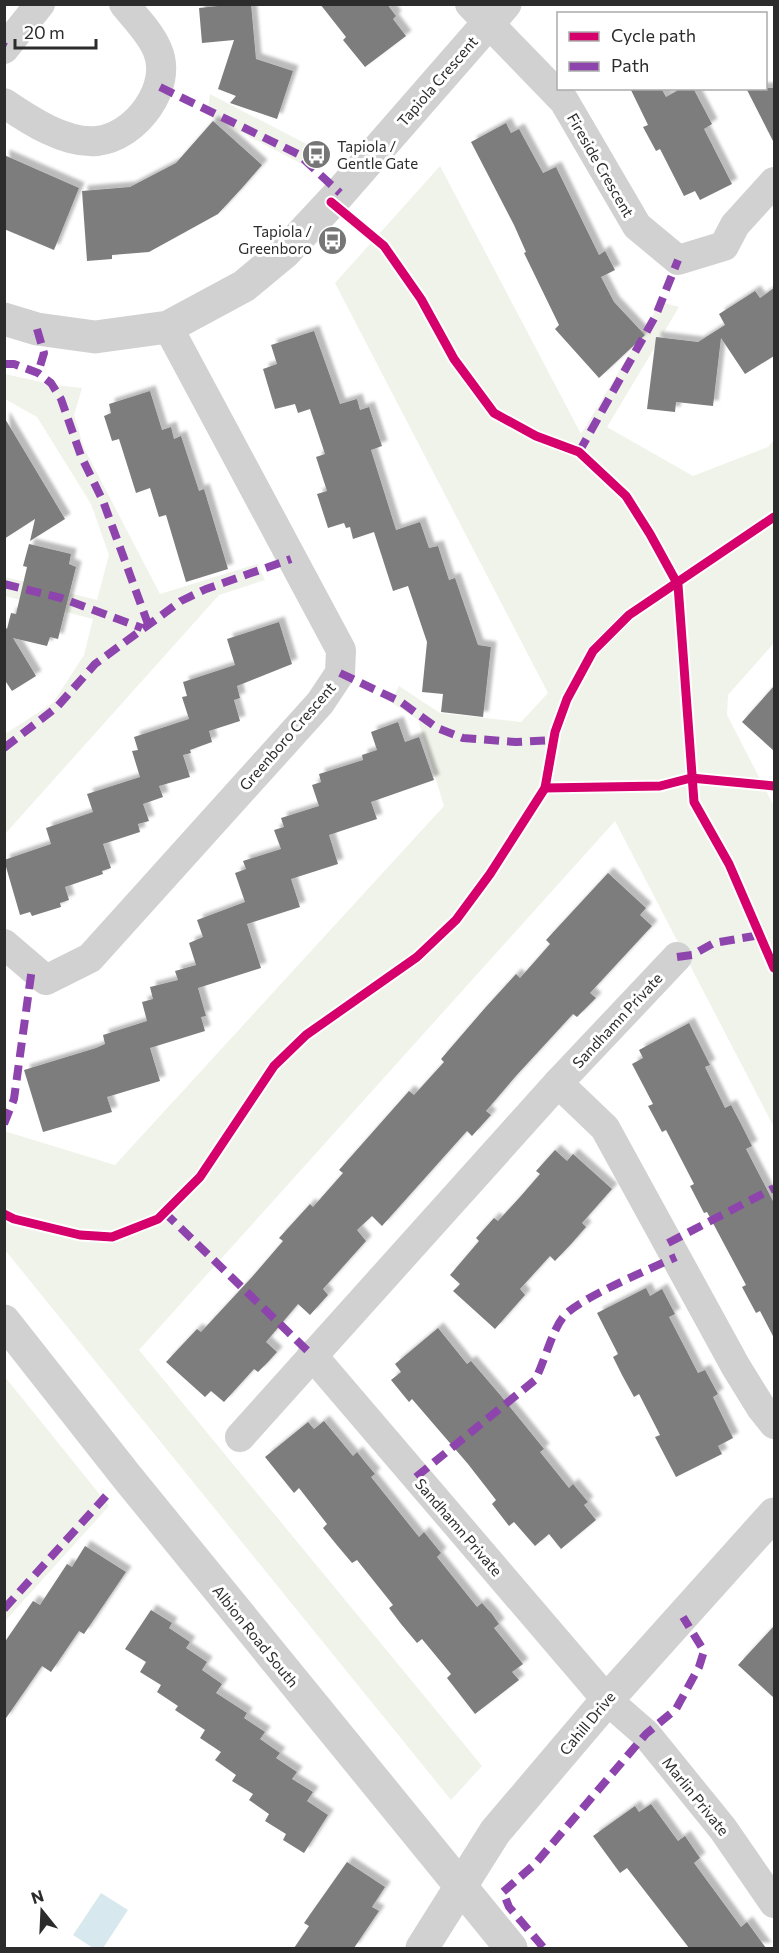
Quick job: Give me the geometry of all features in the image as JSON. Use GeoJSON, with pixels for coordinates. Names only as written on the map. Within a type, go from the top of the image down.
{"type":"FeatureCollection","features":[{"type":"Feature","properties":{"kind":"street"},"geometry":{"type":"LineString","coordinates":[[4,49],[40,4]]}},
{"type":"Feature","properties":{"kind":"street"},"geometry":{"type":"LineString","coordinates":[[4,103],[42,129],[97,141],[122,132],[144,114],[160,87],[163,65],[157,48],[123,4]]}},
{"type":"Feature","properties":{"kind":"street","name":"Fireside Crescent"},"geometry":{"type":"LineString","coordinates":[[488,10],[564,100],[637,226],[678,260],[724,246],[735,225],[774,182]]}},
{"type":"Feature","properties":{"kind":"street","name":"Tapiola Crescent"},"geometry":{"type":"LineString","coordinates":[[4,319],[37,329],[95,337],[168,327],[244,286],[285,252],[488,10]]}},
{"type":"Feature","properties":{"kind":"street","name":"Greenboro Crescent"},"geometry":{"type":"LineString","coordinates":[[4,944],[46,980],[90,958],[320,703],[340,673],[341,650],[168,327]]}},
{"type":"Feature","properties":{"kind":"street","name":"Sandhamn Private"},"geometry":{"type":"LineString","coordinates":[[240,1437],[558,1083],[676,957]]}},
{"type":"Feature","properties":{"kind":"street"},"geometry":{"type":"LineString","coordinates":[[558,1083],[605,1128],[736,1367],[774,1424]]}},
{"type":"Feature","properties":{"kind":"street","name":"Albion Road South"},"geometry":{"type":"LineString","coordinates":[[4,1321],[134,1486],[511,1948]]}},
{"type":"Feature","properties":{"kind":"street","name":"Sandhamn Private"},"geometry":{"type":"LineString","coordinates":[[312,1355],[607,1700]]}},
{"type":"Feature","properties":{"kind":"street","name":"Cahill Drive"},"geometry":{"type":"LineString","coordinates":[[422,1948],[495,1832],[607,1700],[774,1514]]}},
{"type":"Feature","properties":{"kind":"street","name":"Marlin Private"},"geometry":{"type":"LineString","coordinates":[[607,1700],[650,1739],[723,1829],[774,1903]]}},
{"type":"Feature","properties":{"kind":"shaded area"},"geometry":{"type":"Polygon","coordinates":[[[210,94],[314,148],[300,163],[207,115],[210,94]]]}},
{"type":"Feature","properties":{"kind":"shaded area"},"geometry":{"type":"Polygon","coordinates":[[[440,166],[581,434],[661,302],[679,307],[607,427],[693,476],[768,447],[774,440],[774,643],[728,695],[727,715],[774,806],[774,1127],[615,821],[139,1350],[482,1766],[451,1800],[5,1250],[4,1131],[115,1165],[444,806],[418,720],[391,702],[399,686],[440,713],[521,722],[548,693],[335,283],[440,166]]]}},
{"type":"Feature","properties":{"kind":"shaded area"},"geometry":{"type":"Polygon","coordinates":[[[5,374],[55,385],[82,388],[74,415],[84,448],[160,594],[257,564],[265,580],[219,595],[5,834],[5,734],[53,703],[84,655],[93,619],[5,596],[5,577],[97,600],[109,555],[91,504],[37,417],[5,399],[5,374]]]}},
{"type":"Feature","properties":{"kind":"shaded area"},"geometry":{"type":"Polygon","coordinates":[[[5,1377],[109,1506],[5,1621],[5,1377]]]}},
{"type":"Feature","properties":{"kind":"shaded area"},"geometry":{"type":"Polygon","coordinates":[[[101,1893],[128,1910],[103,1948],[93,1948],[73,1935],[101,1893]]]}},
{"type":"Feature","properties":{"kind":"building"},"geometry":{"type":"Polygon","coordinates":[[[251,4],[256,59],[293,71],[277,119],[230,103],[236,96],[218,89],[234,40],[202,43],[199,8],[251,4]]]}},
{"type":"Feature","properties":{"kind":"building"},"geometry":{"type":"Polygon","coordinates":[[[320,4],[387,4],[396,16],[393,19],[406,36],[365,67],[343,40],[346,37],[320,4]]]}},
{"type":"Feature","properties":{"kind":"building"},"geometry":{"type":"Polygon","coordinates":[[[774,88],[774,143],[747,90],[774,88]]]}},
{"type":"Feature","properties":{"kind":"building"},"geometry":{"type":"Polygon","coordinates":[[[631,90],[662,90],[666,97],[678,90],[694,90],[712,124],[704,129],[732,184],[700,200],[695,191],[684,196],[660,149],[656,151],[643,127],[648,125],[631,90]]]}},
{"type":"Feature","properties":{"kind":"building"},"geometry":{"type":"Polygon","coordinates":[[[213,121],[262,165],[242,188],[218,214],[149,252],[112,255],[112,259],[87,261],[82,191],[130,187],[176,163],[213,121]]]}},
{"type":"Feature","properties":{"kind":"building"},"geometry":{"type":"Polygon","coordinates":[[[506,123],[511,133],[519,129],[543,173],[556,167],[599,255],[605,251],[615,270],[601,277],[614,302],[645,335],[599,378],[555,329],[559,325],[524,253],[526,252],[514,225],[471,142],[506,123]]]}},
{"type":"Feature","properties":{"kind":"building"},"geometry":{"type":"Polygon","coordinates":[[[4,155],[79,188],[54,250],[4,229],[4,155]]]}},
{"type":"Feature","properties":{"kind":"building"},"geometry":{"type":"Polygon","coordinates":[[[774,288],[774,356],[745,374],[721,338],[713,406],[676,402],[675,412],[647,409],[656,337],[698,342],[725,325],[719,314],[755,291],[760,298],[774,288]]]}},
{"type":"Feature","properties":{"kind":"building"},"geometry":{"type":"Polygon","coordinates":[[[314,331],[340,404],[357,399],[360,410],[369,407],[382,446],[371,450],[396,530],[420,522],[429,548],[438,546],[449,580],[455,578],[478,645],[491,647],[483,717],[441,712],[443,694],[422,692],[427,642],[408,586],[393,591],[374,532],[353,539],[350,527],[346,528],[344,523],[328,528],[317,494],[327,491],[316,457],[325,454],[310,409],[298,413],[295,404],[275,409],[263,369],[277,364],[271,345],[314,331]]]}},
{"type":"Feature","properties":{"kind":"building"},"geometry":{"type":"Polygon","coordinates":[[[150,391],[162,430],[171,427],[174,439],[181,436],[199,491],[204,489],[228,569],[186,582],[166,515],[159,517],[150,488],[136,493],[119,439],[112,441],[104,416],[111,413],[109,404],[150,391]]]}},
{"type":"Feature","properties":{"kind":"building"},"geometry":{"type":"Polygon","coordinates":[[[4,417],[65,519],[30,541],[35,519],[4,539],[4,417]]]}},
{"type":"Feature","properties":{"kind":"building"},"geometry":{"type":"Polygon","coordinates":[[[29,544],[71,554],[69,564],[76,567],[58,639],[50,637],[47,646],[13,638],[36,676],[12,691],[4,679],[4,625],[7,629],[11,613],[16,614],[27,567],[23,566],[29,544]]]}},
{"type":"Feature","properties":{"kind":"building"},"geometry":{"type":"Polygon","coordinates":[[[279,622],[292,664],[237,686],[240,698],[234,700],[240,721],[209,731],[212,742],[183,755],[190,777],[159,786],[163,797],[143,804],[149,821],[138,824],[140,832],[103,844],[111,868],[102,871],[103,874],[65,887],[69,900],[60,903],[61,907],[32,916],[30,912],[20,915],[4,860],[51,844],[46,828],[93,812],[87,794],[140,777],[132,751],[138,750],[134,737],[189,719],[182,697],[187,696],[183,682],[235,665],[227,639],[279,622]]]}},
{"type":"Feature","properties":{"kind":"building"},"geometry":{"type":"Polygon","coordinates":[[[774,686],[774,751],[742,722],[774,686]]]}},
{"type":"Feature","properties":{"kind":"building"},"geometry":{"type":"Polygon","coordinates":[[[398,722],[405,742],[419,737],[434,780],[371,802],[377,819],[329,835],[338,864],[291,879],[300,907],[247,924],[261,968],[198,988],[206,1016],[201,1017],[205,1031],[150,1048],[160,1081],[107,1097],[112,1112],[43,1132],[24,1070],[96,1048],[105,1044],[103,1035],[147,1021],[142,1002],[153,999],[150,987],[178,980],[175,971],[196,965],[189,943],[203,937],[197,920],[245,902],[235,873],[246,869],[243,861],[281,849],[274,830],[284,827],[281,818],[319,806],[312,785],[321,782],[319,774],[363,760],[362,755],[377,750],[371,732],[398,722]]]}},
{"type":"Feature","properties":{"kind":"building"},"geometry":{"type":"Polygon","coordinates":[[[608,873],[646,908],[640,915],[652,926],[590,993],[596,998],[577,1017],[573,1014],[515,1077],[486,1111],[491,1115],[472,1136],[467,1131],[382,1226],[372,1216],[357,1230],[366,1241],[323,1289],[328,1295],[310,1315],[298,1304],[266,1342],[277,1352],[269,1361],[258,1372],[254,1369],[224,1402],[211,1391],[205,1397],[166,1362],[197,1329],[201,1332],[252,1277],[283,1241],[279,1238],[310,1204],[313,1207],[343,1173],[339,1170],[409,1091],[414,1095],[444,1062],[441,1059],[516,974],[520,978],[550,944],[546,940],[608,873]]]}},
{"type":"Feature","properties":{"kind":"building"},"geometry":{"type":"Polygon","coordinates":[[[689,1023],[710,1065],[705,1067],[725,1108],[731,1105],[752,1146],[746,1149],[774,1203],[774,1338],[760,1311],[756,1313],[742,1287],[746,1285],[707,1212],[704,1213],[690,1186],[694,1184],[666,1130],[662,1132],[648,1106],[653,1104],[632,1064],[643,1058],[639,1050],[689,1023]]]}},
{"type":"Feature","properties":{"kind":"building"},"geometry":{"type":"Polygon","coordinates":[[[555,1150],[567,1161],[573,1154],[612,1189],[582,1223],[586,1227],[572,1243],[555,1261],[550,1256],[520,1289],[525,1295],[495,1329],[453,1291],[460,1284],[450,1275],[479,1241],[476,1238],[494,1218],[498,1221],[540,1174],[536,1171],[555,1150]]]}},
{"type":"Feature","properties":{"kind":"building"},"geometry":{"type":"Polygon","coordinates":[[[646,1288],[650,1296],[662,1289],[675,1314],[669,1317],[698,1373],[705,1370],[718,1394],[713,1397],[733,1438],[718,1446],[722,1454],[676,1477],[655,1437],[660,1435],[639,1394],[634,1397],[613,1357],[618,1354],[597,1313],[646,1288]]]}},
{"type":"Feature","properties":{"kind":"building"},"geometry":{"type":"Polygon","coordinates":[[[438,1328],[467,1364],[471,1361],[501,1396],[544,1449],[540,1452],[569,1488],[573,1484],[588,1502],[584,1505],[596,1520],[561,1549],[549,1534],[535,1546],[514,1522],[509,1526],[492,1504],[496,1500],[468,1464],[412,1399],[409,1402],[391,1380],[401,1372],[395,1364],[438,1328]]]}},
{"type":"Feature","properties":{"kind":"building"},"geometry":{"type":"Polygon","coordinates":[[[324,1421],[353,1456],[357,1452],[375,1474],[371,1477],[419,1537],[424,1532],[441,1553],[437,1557],[477,1607],[482,1603],[492,1614],[499,1624],[494,1628],[523,1664],[512,1672],[519,1680],[475,1714],[447,1678],[451,1674],[422,1639],[417,1643],[401,1624],[389,1608],[393,1605],[357,1560],[352,1563],[323,1528],[327,1524],[299,1488],[294,1493],[265,1457],[308,1422],[314,1429],[324,1421]]]}},
{"type":"Feature","properties":{"kind":"building"},"geometry":{"type":"Polygon","coordinates":[[[85,1546],[126,1572],[84,1634],[79,1631],[51,1672],[42,1666],[4,1721],[4,1643],[33,1601],[40,1605],[67,1564],[72,1567],[85,1546]]]}},
{"type":"Feature","properties":{"kind":"building"},"geometry":{"type":"Polygon","coordinates":[[[151,1610],[172,1623],[169,1628],[190,1642],[186,1648],[207,1662],[202,1670],[222,1684],[216,1693],[247,1713],[244,1718],[265,1732],[260,1739],[280,1753],[276,1758],[297,1772],[292,1779],[313,1792],[307,1801],[328,1815],[304,1853],[283,1840],[286,1834],[265,1821],[269,1814],[249,1800],[253,1794],[232,1781],[236,1775],[215,1760],[221,1752],[200,1738],[205,1730],[175,1710],[178,1706],[157,1692],[161,1685],[140,1672],[146,1662],[125,1649],[151,1610]]]}},
{"type":"Feature","properties":{"kind":"building"},"geometry":{"type":"Polygon","coordinates":[[[774,1626],[774,1698],[738,1665],[774,1626]]]}},
{"type":"Feature","properties":{"kind":"building"},"geometry":{"type":"Polygon","coordinates":[[[651,1804],[678,1841],[685,1836],[700,1858],[694,1863],[741,1927],[747,1922],[766,1948],[689,1948],[627,1868],[620,1873],[593,1836],[635,1806],[639,1812],[651,1804]]]}},
{"type":"Feature","properties":{"kind":"building"},"geometry":{"type":"Polygon","coordinates":[[[347,1862],[385,1887],[372,1907],[379,1911],[354,1948],[294,1948],[309,1926],[304,1923],[347,1862]]]}},
{"type":"Feature","properties":{"kind":"marked path"},"geometry":{"type":"LineString","coordinates":[[160,87],[298,154],[340,193]]}},
{"type":"Feature","properties":{"kind":"marked path"},"geometry":{"type":"LineString","coordinates":[[579,452],[656,315],[678,260]]}},
{"type":"Feature","properties":{"kind":"marked path"},"geometry":{"type":"LineString","coordinates":[[37,329],[44,353],[38,373]]}},
{"type":"Feature","properties":{"kind":"marked path"},"geometry":{"type":"LineString","coordinates":[[4,364],[14,364],[38,373],[51,383],[61,399],[81,456],[103,501],[148,624]]}},
{"type":"Feature","properties":{"kind":"marked path"},"geometry":{"type":"LineString","coordinates":[[4,748],[57,707],[95,664],[181,601],[206,589],[291,559]]}},
{"type":"Feature","properties":{"kind":"marked path"},"geometry":{"type":"LineString","coordinates":[[4,584],[61,598],[142,628]]}},
{"type":"Feature","properties":{"kind":"marked path"},"geometry":{"type":"LineString","coordinates":[[340,673],[401,702],[437,728],[463,738],[516,742],[554,740]]}},
{"type":"Feature","properties":{"kind":"marked path"},"geometry":{"type":"LineString","coordinates":[[677,957],[692,955],[714,943],[760,935]]}},
{"type":"Feature","properties":{"kind":"marked path"},"geometry":{"type":"LineString","coordinates":[[4,1124],[14,1099],[32,968]]}},
{"type":"Feature","properties":{"kind":"marked path"},"geometry":{"type":"LineString","coordinates":[[668,1243],[774,1188]]}},
{"type":"Feature","properties":{"kind":"marked path"},"geometry":{"type":"LineString","coordinates":[[164,1212],[312,1355]]}},
{"type":"Feature","properties":{"kind":"marked path"},"geometry":{"type":"LineString","coordinates":[[416,1477],[535,1380],[556,1329],[564,1316],[572,1309],[616,1284],[676,1257]]}},
{"type":"Feature","properties":{"kind":"marked path"},"geometry":{"type":"LineString","coordinates":[[4,1609],[106,1496]]}},
{"type":"Feature","properties":{"kind":"marked path"},"geometry":{"type":"LineString","coordinates":[[543,1947],[509,1907],[503,1892],[535,1864],[646,1734],[676,1709],[699,1667],[704,1651],[683,1617]]}},
{"type":"Feature","properties":{"kind":"cycle path"},"geometry":{"type":"LineString","coordinates":[[331,202],[384,246],[421,299],[454,359],[494,413],[536,436],[579,452],[626,496],[650,534],[678,585],[694,802],[729,864],[774,968]]}},
{"type":"Feature","properties":{"kind":"cycle path"},"geometry":{"type":"LineString","coordinates":[[4,1214],[14,1219],[80,1235],[112,1237],[158,1219],[200,1177],[274,1066],[306,1035],[417,957],[456,920],[490,874],[545,788],[555,732],[567,699],[593,651],[629,615],[774,517]]}},
{"type":"Feature","properties":{"kind":"cycle path"},"geometry":{"type":"LineString","coordinates":[[545,788],[660,786],[691,778],[774,786]]}},
{"type":"Feature","properties":{"kind":"place","name":"Tapiola / Gentle Gate"},"geometry":{"type":"Point","coordinates":[316,155]}},
{"type":"Feature","properties":{"kind":"place","name":"Tapiola / Greenboro"},"geometry":{"type":"Point","coordinates":[333,240]}}]}
